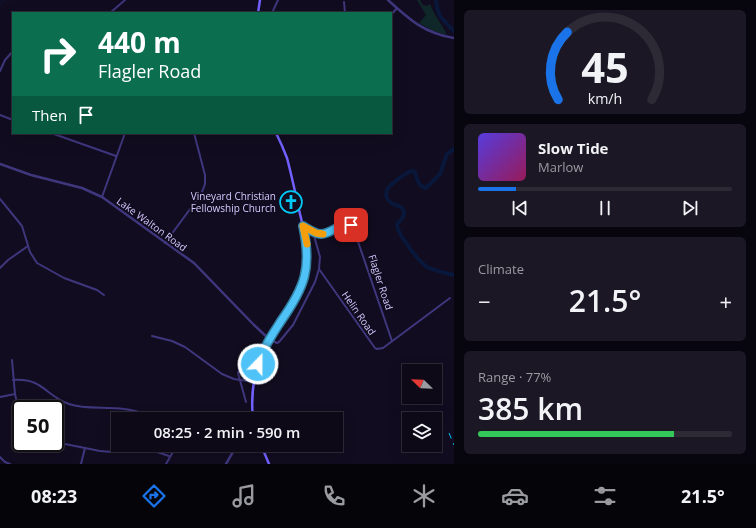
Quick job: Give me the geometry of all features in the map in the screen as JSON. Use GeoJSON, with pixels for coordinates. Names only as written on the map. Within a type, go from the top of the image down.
{"type":"FeatureCollection","features":[{"type":"Feature","properties":{"kind":"main road"},"geometry":{"type":"LineString","coordinates":[[258,12],[260,0]]}},
{"type":"Feature","properties":{"kind":"main road"},"geometry":{"type":"LineString","coordinates":[[253,412],[252,395],[259,362],[269,339],[293,305],[300,292],[305,276],[307,262],[307,244],[287,157],[276,134]]}},
{"type":"Feature","properties":{"kind":"main road"},"geometry":{"type":"LineString","coordinates":[[264,452],[269,464]]}},
{"type":"Feature","properties":{"kind":"street"},"geometry":{"type":"LineString","coordinates":[[111,12],[125,0]]}},
{"type":"Feature","properties":{"kind":"street"},"geometry":{"type":"LineString","coordinates":[[272,12],[278,0]]}},
{"type":"Feature","properties":{"kind":"street"},"geometry":{"type":"LineString","coordinates":[[388,0],[420,27],[429,32],[454,38]]}},
{"type":"Feature","properties":{"kind":"street"},"geometry":{"type":"LineString","coordinates":[[344,2],[345,12]]}},
{"type":"Feature","properties":{"kind":"street"},"geometry":{"type":"LineString","coordinates":[[392,14],[398,8]]}},
{"type":"Feature","properties":{"kind":"street"},"geometry":{"type":"LineString","coordinates":[[0,71],[12,51]]}},
{"type":"Feature","properties":{"kind":"street"},"geometry":{"type":"LineString","coordinates":[[0,115],[12,120]]}},
{"type":"Feature","properties":{"kind":"street"},"geometry":{"type":"LineString","coordinates":[[54,134],[116,156]]}},
{"type":"Feature","properties":{"kind":"street"},"geometry":{"type":"LineString","coordinates":[[102,197],[125,134]]}},
{"type":"Feature","properties":{"kind":"street"},"geometry":{"type":"LineString","coordinates":[[165,243],[196,201],[205,184],[205,175],[194,134]]}},
{"type":"Feature","properties":{"kind":"street","name":"Lake Walton Road"},"geometry":{"type":"LineString","coordinates":[[0,164],[31,175],[82,188],[102,197],[194,263],[269,339]]}},
{"type":"Feature","properties":{"kind":"street"},"geometry":{"type":"LineString","coordinates":[[0,199],[22,226],[28,246],[35,261],[64,278],[96,290],[104,295]]}},
{"type":"Feature","properties":{"kind":"street","name":"Flagler Road"},"geometry":{"type":"LineString","coordinates":[[311,230],[316,233],[323,234],[346,224],[353,227],[392,341]]}},
{"type":"Feature","properties":{"kind":"street"},"geometry":{"type":"LineString","coordinates":[[303,226],[311,230]]}},
{"type":"Feature","properties":{"kind":"street","name":"Helin Road"},"geometry":{"type":"LineString","coordinates":[[311,230],[320,257],[320,270],[375,348],[380,349],[450,298]]}},
{"type":"Feature","properties":{"kind":"street"},"geometry":{"type":"LineString","coordinates":[[0,268],[8,260],[28,246]]}},
{"type":"Feature","properties":{"kind":"street"},"geometry":{"type":"LineString","coordinates":[[269,339],[274,342],[279,342],[289,331],[320,270]]}},
{"type":"Feature","properties":{"kind":"street"},"geometry":{"type":"LineString","coordinates":[[152,336],[177,342],[185,346],[222,374],[254,382]]}},
{"type":"Feature","properties":{"kind":"street"},"geometry":{"type":"LineString","coordinates":[[12,360],[16,400]]}},
{"type":"Feature","properties":{"kind":"street"},"geometry":{"type":"LineString","coordinates":[[246,362],[242,364],[239,369],[239,379],[246,402]]}},
{"type":"Feature","properties":{"kind":"street"},"geometry":{"type":"LineString","coordinates":[[13,380],[35,382],[62,401],[76,406],[123,408],[136,412]]}},
{"type":"Feature","properties":{"kind":"street"},"geometry":{"type":"LineString","coordinates":[[0,397],[15,394]]}},
{"type":"Feature","properties":{"kind":"street"},"geometry":{"type":"LineString","coordinates":[[64,444],[112,452],[142,448],[170,456]]}},
{"type":"Feature","properties":{"kind":"street"},"geometry":{"type":"LineString","coordinates":[[81,464],[85,448]]}},
{"type":"Feature","properties":{"kind":"street"},"geometry":{"type":"LineString","coordinates":[[166,464],[172,452]]}},
{"type":"Feature","properties":{"kind":"street"},"geometry":{"type":"LineString","coordinates":[[226,464],[233,452]]}},
{"type":"Feature","properties":{"kind":"street"},"geometry":{"type":"LineString","coordinates":[[0,456],[4,462],[10,464]]}},
{"type":"Feature","properties":{"kind":"green space"},"geometry":{"type":"Polygon","coordinates":[[[417,0],[420,0],[423,5],[427,6],[430,4],[447,35],[433,31],[419,23],[426,15],[417,0]]]}},
{"type":"Feature","properties":{"kind":"waterway"},"geometry":{"type":"LineString","coordinates":[[0,4],[4,0]]}},
{"type":"Feature","properties":{"kind":"waterway"},"geometry":{"type":"LineString","coordinates":[[436,0],[439,14],[454,31]]}},
{"type":"Feature","properties":{"kind":"waterway"},"geometry":{"type":"LineString","coordinates":[[454,149],[447,154],[440,174],[426,188],[423,187],[417,180],[415,172],[411,171],[403,175],[392,184],[386,194],[386,197],[390,202],[402,208],[404,211],[402,219],[397,224],[398,228],[404,240],[423,264],[437,271],[454,275]]}},
{"type":"Feature","properties":{"kind":"railway"},"geometry":{"type":"LineString","coordinates":[[449,433],[454,445]]}},
{"type":"Feature","properties":{"kind":"slow traffic"},"geometry":{"type":"LineString","coordinates":[[307,244],[303,226],[316,233],[323,234]]}},
{"type":"Feature","properties":{"kind":"place","name":"Vineyard Christian Fellowship Church"},"geometry":{"type":"Point","coordinates":[291,202]}},
{"type":"Feature","properties":{"kind":"route"},"geometry":{"type":"LineString","coordinates":[[258,364],[271,336],[293,305],[300,292],[305,276],[307,262],[307,244],[303,226],[316,233],[323,234],[342,225],[351,225]]}}]}
